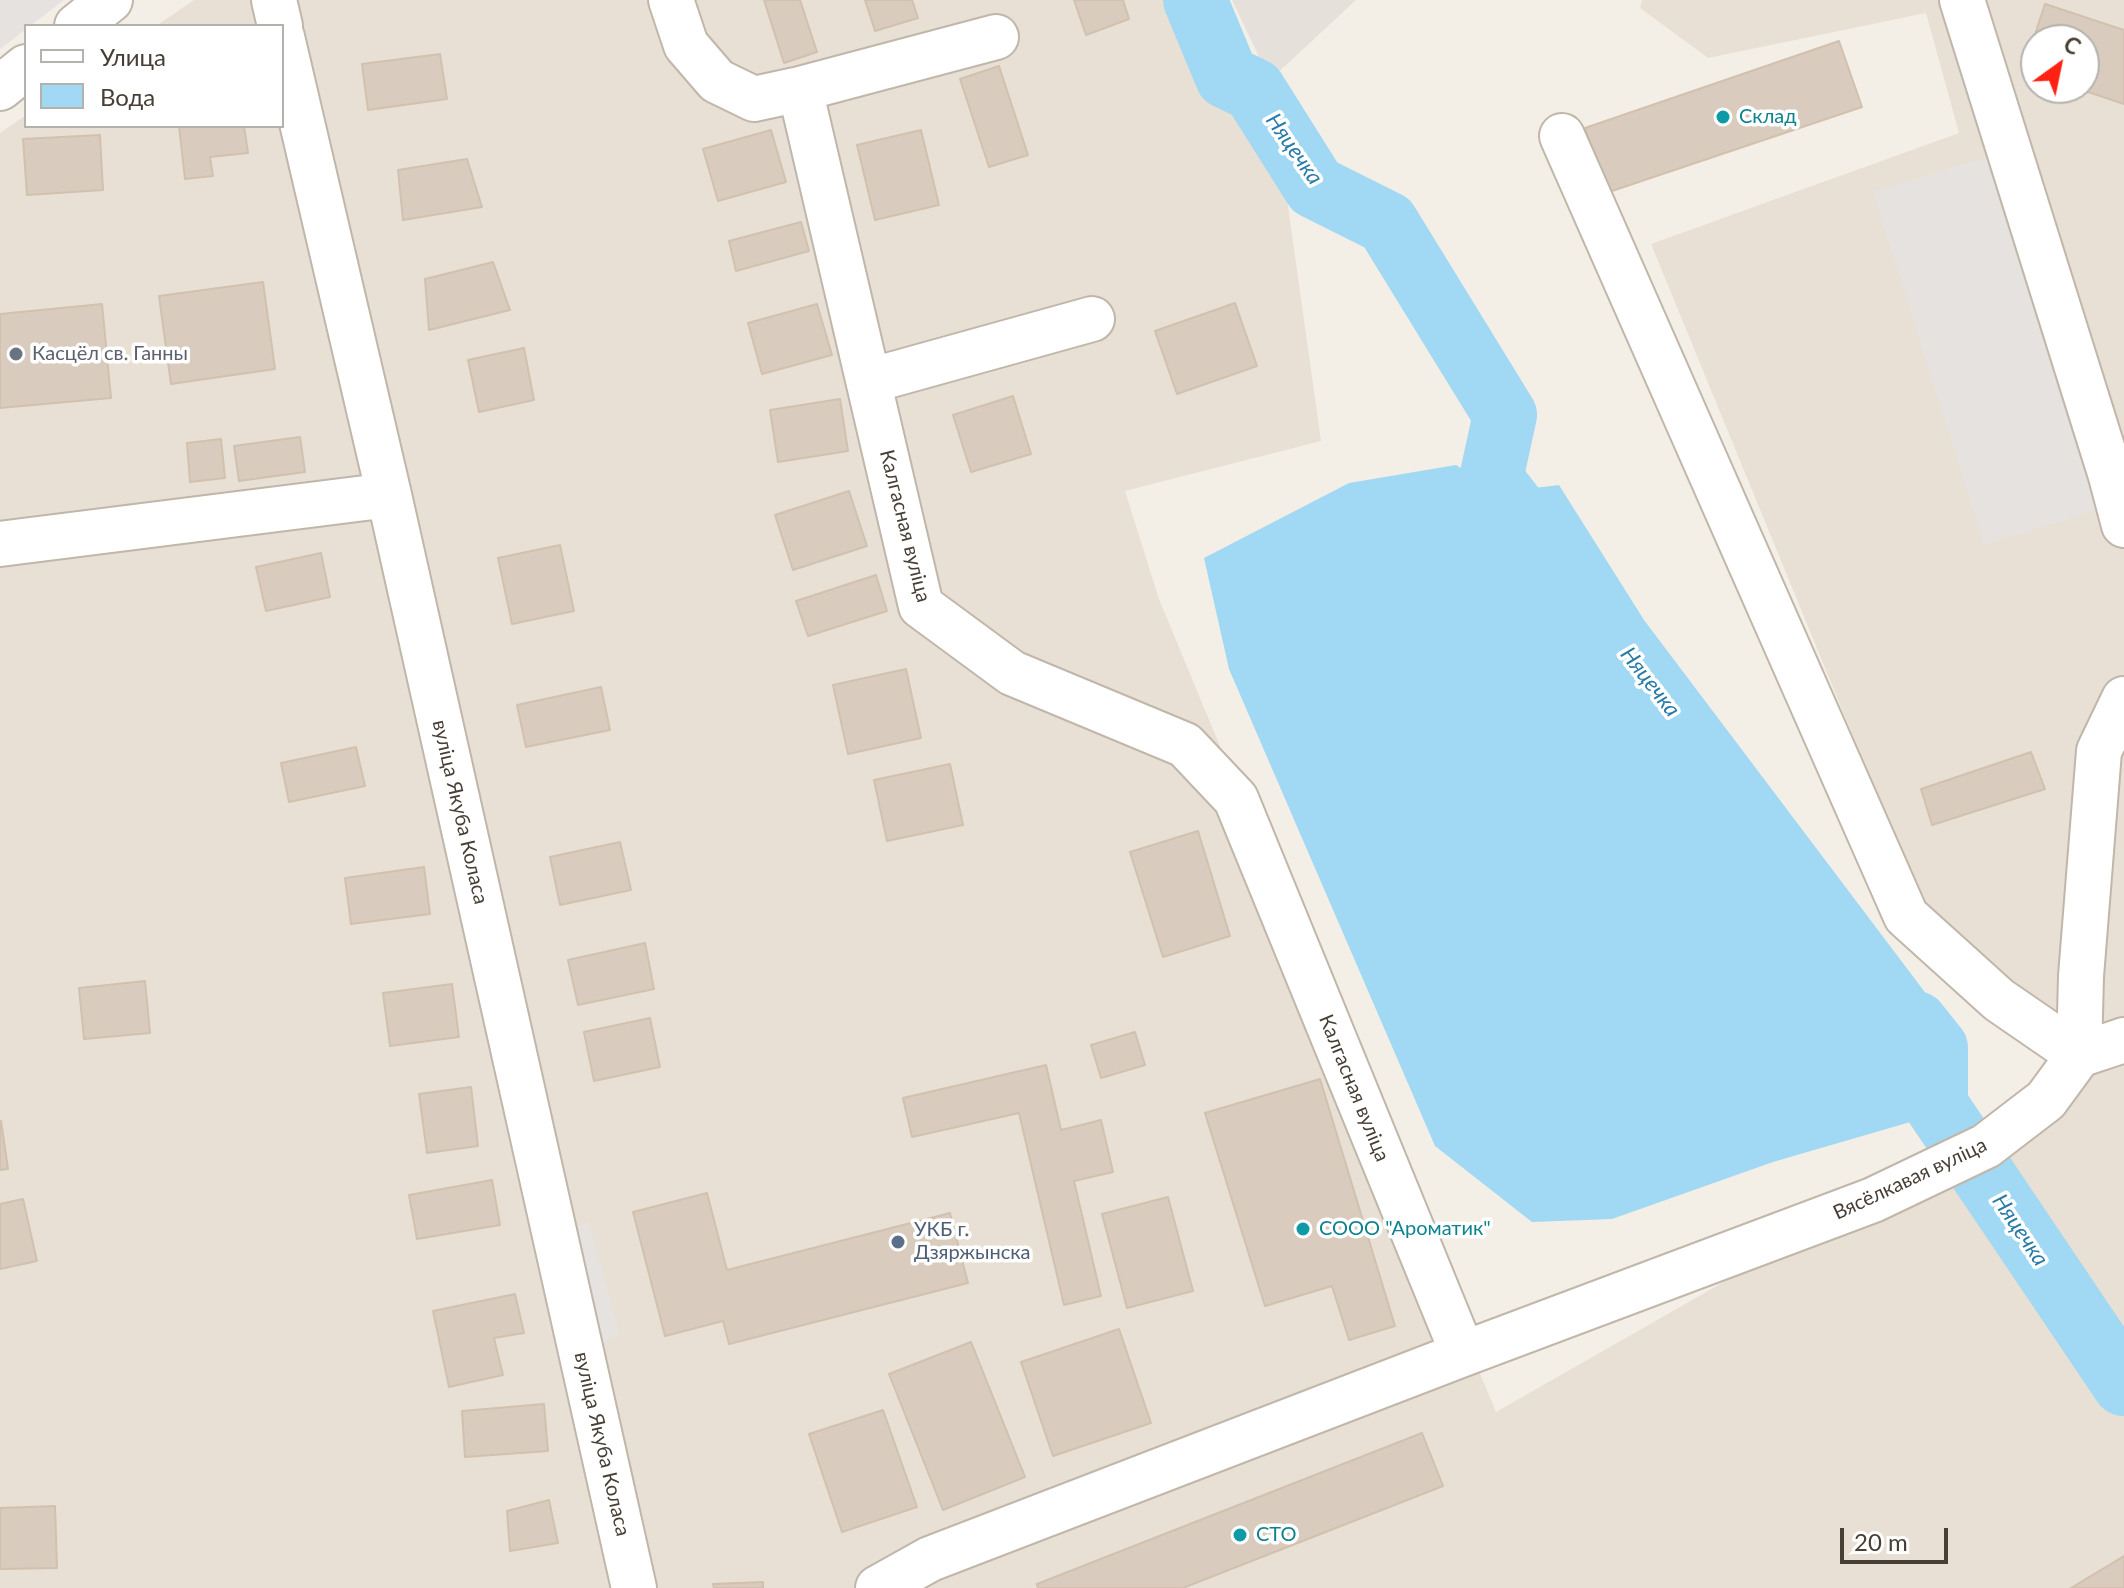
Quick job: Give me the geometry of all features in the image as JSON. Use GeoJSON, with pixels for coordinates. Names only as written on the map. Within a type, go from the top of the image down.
{"type":"FeatureCollection","features":[{"type":"Feature","properties":{"kind":"street"},"geometry":{"type":"LineString","coordinates":[[80,24],[110,0]]}},
{"type":"Feature","properties":{"kind":"street"},"geometry":{"type":"LineString","coordinates":[[274,0],[280,24]]}},
{"type":"Feature","properties":{"kind":"street"},"geometry":{"type":"LineString","coordinates":[[671,0],[686,45],[717,81],[754,99],[996,37]]}},
{"type":"Feature","properties":{"kind":"street"},"geometry":{"type":"LineString","coordinates":[[1962,0],[2124,525]]}},
{"type":"Feature","properties":{"kind":"street","name":"вуліца Якуба Коласа"},"geometry":{"type":"LineString","coordinates":[[284,46],[389,495],[634,1588]]}},
{"type":"Feature","properties":{"kind":"street"},"geometry":{"type":"LineString","coordinates":[[0,88],[24,69]]}},
{"type":"Feature","properties":{"kind":"street","name":"Калгасная вуліца"},"geometry":{"type":"LineString","coordinates":[[800,89],[921,606],[1012,673],[1185,745],[1236,799],[1463,1354]]}},
{"type":"Feature","properties":{"kind":"street"},"geometry":{"type":"LineString","coordinates":[[1562,136],[1906,916],[1999,1000],[2079,1055]]}},
{"type":"Feature","properties":{"kind":"street"},"geometry":{"type":"LineString","coordinates":[[869,381],[1092,319]]}},
{"type":"Feature","properties":{"kind":"street"},"geometry":{"type":"LineString","coordinates":[[0,544],[389,495]]}},
{"type":"Feature","properties":{"kind":"street"},"geometry":{"type":"LineString","coordinates":[[2079,1055],[2081,976],[2099,751],[2124,699]]}},
{"type":"Feature","properties":{"kind":"street"},"geometry":{"type":"LineString","coordinates":[[2079,1055],[2124,1040]]}},
{"type":"Feature","properties":{"kind":"street","name":"Вясёлкавая вуліца"},"geometry":{"type":"LineString","coordinates":[[1463,1354],[1873,1200],[1986,1146],[2046,1100],[2079,1055]]}},
{"type":"Feature","properties":{"kind":"street"},"geometry":{"type":"LineString","coordinates":[[878,1588],[930,1559],[1463,1354]]}},
{"type":"Feature","properties":{"kind":"shaded area"},"geometry":{"type":"Polygon","coordinates":[[[0,0],[64,0],[33,24],[24,24],[24,31],[0,49],[0,0]]]}},
{"type":"Feature","properties":{"kind":"shaded area"},"geometry":{"type":"Polygon","coordinates":[[[194,0],[1206,0],[1281,156],[1321,441],[1125,491],[1159,599],[1496,1412],[2118,1057],[2009,993],[1924,909],[1651,244],[1959,133],[1926,13],[1708,58],[1640,8],[1642,0],[2124,0],[2124,1588],[0,1588],[0,133],[24,116],[24,128],[284,128],[284,24],[159,24],[194,0]]]}},
{"type":"Feature","properties":{"kind":"shaded area"},"geometry":{"type":"Polygon","coordinates":[[[1232,0],[1356,0],[1270,80],[1232,0]]]}},
{"type":"Feature","properties":{"kind":"shaded area"},"geometry":{"type":"Polygon","coordinates":[[[1986,157],[2097,510],[1984,545],[1873,192],[1986,157]]]}},
{"type":"Feature","properties":{"kind":"shaded area"},"geometry":{"type":"Polygon","coordinates":[[[589,1222],[620,1335],[596,1346],[571,1229],[589,1222]]]}},
{"type":"Feature","properties":{"kind":"water"},"geometry":{"type":"Polygon","coordinates":[[[1456,465],[1501,492],[1559,485],[1644,620],[1964,1044],[1931,1116],[1773,1162],[1612,1219],[1532,1222],[1435,1146],[1229,669],[1204,558],[1349,483],[1456,465]]]}},
{"type":"Feature","properties":{"kind":"building"},"geometry":{"type":"Polygon","coordinates":[[[764,0],[800,0],[817,52],[784,63],[764,0]]]}},
{"type":"Feature","properties":{"kind":"building"},"geometry":{"type":"Polygon","coordinates":[[[865,0],[912,0],[918,18],[875,31],[865,0]]]}},
{"type":"Feature","properties":{"kind":"building"},"geometry":{"type":"Polygon","coordinates":[[[1074,0],[1123,0],[1129,19],[1086,35],[1074,0]]]}},
{"type":"Feature","properties":{"kind":"building"},"geometry":{"type":"Polygon","coordinates":[[[2045,4],[2124,30],[2124,104],[2100,96],[2100,24],[2038,24],[2045,4]]]}},
{"type":"Feature","properties":{"kind":"building","name":"Склад"},"geometry":{"type":"Polygon","coordinates":[[[1839,41],[1862,107],[1606,193],[1585,128],[1839,41]]]}},
{"type":"Feature","properties":{"kind":"building"},"geometry":{"type":"Polygon","coordinates":[[[440,54],[447,99],[368,110],[362,64],[440,54]]]}},
{"type":"Feature","properties":{"kind":"building"},"geometry":{"type":"Polygon","coordinates":[[[999,66],[1028,155],[989,167],[960,79],[999,66]]]}},
{"type":"Feature","properties":{"kind":"building"},"geometry":{"type":"Polygon","coordinates":[[[179,128],[244,128],[248,153],[210,157],[213,176],[185,179],[179,128]]]}},
{"type":"Feature","properties":{"kind":"building"},"geometry":{"type":"Polygon","coordinates":[[[771,130],[786,182],[718,201],[703,149],[771,130]]]}},
{"type":"Feature","properties":{"kind":"building"},"geometry":{"type":"Polygon","coordinates":[[[921,130],[939,205],[875,220],[857,145],[921,130]]]}},
{"type":"Feature","properties":{"kind":"building"},"geometry":{"type":"Polygon","coordinates":[[[100,135],[103,190],[27,195],[23,139],[100,135]]]}},
{"type":"Feature","properties":{"kind":"building"},"geometry":{"type":"Polygon","coordinates":[[[467,159],[482,207],[403,220],[398,170],[467,159]]]}},
{"type":"Feature","properties":{"kind":"building"},"geometry":{"type":"Polygon","coordinates":[[[801,222],[809,251],[736,271],[729,241],[801,222]]]}},
{"type":"Feature","properties":{"kind":"building"},"geometry":{"type":"Polygon","coordinates":[[[493,262],[510,310],[429,330],[425,279],[493,262]]]}},
{"type":"Feature","properties":{"kind":"building"},"geometry":{"type":"Polygon","coordinates":[[[263,282],[275,369],[171,384],[159,296],[263,282]]]}},
{"type":"Feature","properties":{"kind":"building"},"geometry":{"type":"Polygon","coordinates":[[[1235,303],[1257,366],[1177,394],[1155,331],[1235,303]]]}},
{"type":"Feature","properties":{"kind":"building"},"geometry":{"type":"Polygon","coordinates":[[[102,304],[111,398],[0,408],[0,314],[102,304]]]}},
{"type":"Feature","properties":{"kind":"building"},"geometry":{"type":"Polygon","coordinates":[[[817,304],[832,355],[762,374],[748,323],[817,304]]]}},
{"type":"Feature","properties":{"kind":"building"},"geometry":{"type":"Polygon","coordinates":[[[524,348],[534,400],[479,412],[468,360],[524,348]]]}},
{"type":"Feature","properties":{"kind":"building"},"geometry":{"type":"Polygon","coordinates":[[[1013,396],[1031,454],[971,472],[953,415],[1013,396]]]}},
{"type":"Feature","properties":{"kind":"building"},"geometry":{"type":"Polygon","coordinates":[[[840,399],[848,451],[778,462],[770,410],[840,399]]]}},
{"type":"Feature","properties":{"kind":"building"},"geometry":{"type":"Polygon","coordinates":[[[300,437],[305,472],[239,481],[234,446],[300,437]]]}},
{"type":"Feature","properties":{"kind":"building"},"geometry":{"type":"Polygon","coordinates":[[[221,439],[225,478],[190,482],[187,443],[221,439]]]}},
{"type":"Feature","properties":{"kind":"building"},"geometry":{"type":"Polygon","coordinates":[[[849,491],[867,546],[793,570],[775,515],[849,491]]]}},
{"type":"Feature","properties":{"kind":"building"},"geometry":{"type":"Polygon","coordinates":[[[560,545],[574,611],[512,624],[498,558],[560,545]]]}},
{"type":"Feature","properties":{"kind":"building"},"geometry":{"type":"Polygon","coordinates":[[[321,553],[330,597],[266,611],[256,567],[321,553]]]}},
{"type":"Feature","properties":{"kind":"building"},"geometry":{"type":"Polygon","coordinates":[[[876,575],[887,611],[808,636],[796,601],[876,575]]]}},
{"type":"Feature","properties":{"kind":"building"},"geometry":{"type":"Polygon","coordinates":[[[906,669],[921,738],[848,754],[833,685],[906,669]]]}},
{"type":"Feature","properties":{"kind":"building"},"geometry":{"type":"Polygon","coordinates":[[[601,687],[610,730],[526,747],[517,705],[601,687]]]}},
{"type":"Feature","properties":{"kind":"building"},"geometry":{"type":"Polygon","coordinates":[[[356,747],[365,786],[289,802],[281,763],[356,747]]]}},
{"type":"Feature","properties":{"kind":"building"},"geometry":{"type":"Polygon","coordinates":[[[2031,752],[2045,789],[1932,825],[1921,789],[2031,752]]]}},
{"type":"Feature","properties":{"kind":"building"},"geometry":{"type":"Polygon","coordinates":[[[950,764],[963,825],[887,841],[874,780],[950,764]]]}},
{"type":"Feature","properties":{"kind":"building"},"geometry":{"type":"Polygon","coordinates":[[[1198,831],[1230,936],[1163,957],[1130,852],[1198,831]]]}},
{"type":"Feature","properties":{"kind":"building"},"geometry":{"type":"Polygon","coordinates":[[[620,842],[631,890],[560,905],[550,857],[620,842]]]}},
{"type":"Feature","properties":{"kind":"building"},"geometry":{"type":"Polygon","coordinates":[[[424,867],[430,914],[351,924],[345,878],[424,867]]]}},
{"type":"Feature","properties":{"kind":"building"},"geometry":{"type":"Polygon","coordinates":[[[645,943],[654,989],[578,1005],[568,960],[645,943]]]}},
{"type":"Feature","properties":{"kind":"building"},"geometry":{"type":"Polygon","coordinates":[[[145,981],[150,1033],[84,1039],[79,988],[145,981]]]}},
{"type":"Feature","properties":{"kind":"building"},"geometry":{"type":"Polygon","coordinates":[[[452,984],[459,1037],[390,1046],[383,993],[452,984]]]}},
{"type":"Feature","properties":{"kind":"building"},"geometry":{"type":"Polygon","coordinates":[[[650,1018],[660,1067],[594,1081],[584,1032],[650,1018]]]}},
{"type":"Feature","properties":{"kind":"building"},"geometry":{"type":"Polygon","coordinates":[[[1135,1032],[1145,1065],[1101,1078],[1091,1045],[1135,1032]]]}},
{"type":"Feature","properties":{"kind":"building"},"geometry":{"type":"Polygon","coordinates":[[[1046,1065],[1061,1130],[1101,1120],[1113,1172],[1074,1181],[1101,1296],[1064,1305],[1019,1113],[912,1137],[903,1098],[1046,1065]]]}},
{"type":"Feature","properties":{"kind":"building","name":"СООО \"Ароматик\""},"geometry":{"type":"Polygon","coordinates":[[[1320,1079],[1395,1326],[1349,1340],[1332,1286],[1265,1306],[1205,1113],[1320,1079]]]}},
{"type":"Feature","properties":{"kind":"building"},"geometry":{"type":"Polygon","coordinates":[[[471,1087],[478,1146],[427,1153],[419,1094],[471,1087]]]}},
{"type":"Feature","properties":{"kind":"building"},"geometry":{"type":"Polygon","coordinates":[[[0,1122],[8,1169],[0,1170],[0,1122]]]}},
{"type":"Feature","properties":{"kind":"building"},"geometry":{"type":"Polygon","coordinates":[[[492,1180],[500,1225],[417,1239],[409,1195],[492,1180]]]}},
{"type":"Feature","properties":{"kind":"building","name":"УКБ г. Дзяржынска"},"geometry":{"type":"Polygon","coordinates":[[[707,1193],[727,1270],[950,1213],[968,1283],[729,1344],[723,1321],[665,1336],[633,1212],[707,1193]]]}},
{"type":"Feature","properties":{"kind":"building"},"geometry":{"type":"Polygon","coordinates":[[[1168,1197],[1193,1291],[1127,1308],[1102,1214],[1168,1197]]]}},
{"type":"Feature","properties":{"kind":"building"},"geometry":{"type":"Polygon","coordinates":[[[23,1199],[37,1261],[0,1269],[0,1204],[23,1199]]]}},
{"type":"Feature","properties":{"kind":"building"},"geometry":{"type":"Polygon","coordinates":[[[515,1294],[524,1333],[494,1338],[503,1375],[449,1387],[433,1311],[515,1294]]]}},
{"type":"Feature","properties":{"kind":"building"},"geometry":{"type":"Polygon","coordinates":[[[1119,1329],[1151,1423],[1053,1456],[1021,1362],[1119,1329]]]}},
{"type":"Feature","properties":{"kind":"building"},"geometry":{"type":"Polygon","coordinates":[[[971,1342],[1025,1477],[943,1510],[889,1374],[971,1342]]]}},
{"type":"Feature","properties":{"kind":"building"},"geometry":{"type":"Polygon","coordinates":[[[544,1404],[548,1451],[465,1457],[462,1411],[544,1404]]]}},
{"type":"Feature","properties":{"kind":"building"},"geometry":{"type":"Polygon","coordinates":[[[883,1410],[917,1507],[842,1532],[809,1434],[883,1410]]]}},
{"type":"Feature","properties":{"kind":"building","name":"СТО"},"geometry":{"type":"Polygon","coordinates":[[[1422,1433],[1443,1486],[1183,1588],[1038,1588],[1037,1584],[1422,1433]]]}},
{"type":"Feature","properties":{"kind":"building"},"geometry":{"type":"Polygon","coordinates":[[[549,1500],[558,1543],[510,1551],[507,1511],[549,1500]]]}},
{"type":"Feature","properties":{"kind":"building"},"geometry":{"type":"Polygon","coordinates":[[[55,1506],[57,1568],[0,1569],[0,1508],[55,1506]]]}},
{"type":"Feature","properties":{"kind":"building"},"geometry":{"type":"Polygon","coordinates":[[[2124,1556],[2124,1588],[2071,1588],[2124,1556]]]}},
{"type":"Feature","properties":{"kind":"building"},"geometry":{"type":"Polygon","coordinates":[[[763,1582],[763,1588],[714,1588],[713,1584],[763,1582]]]}},
{"type":"Feature","properties":{"kind":"waterway","name":"Няцечка"},"geometry":{"type":"LineString","coordinates":[[1195,0],[1227,77],[1254,90],[1315,187],[1387,223],[1505,415],[1491,479],[1556,562]]}},
{"type":"Feature","properties":{"kind":"waterway","name":"Няцечка"},"geometry":{"type":"LineString","coordinates":[[1916,1023],[1936,1048],[1936,1105],[2124,1384]]}},
{"type":"Feature","properties":{"kind":"place","name":"Склад"},"geometry":{"type":"Point","coordinates":[1723,117]}},
{"type":"Feature","properties":{"kind":"place","name":"Касцёл св. Ганны"},"geometry":{"type":"Point","coordinates":[16,354]}},
{"type":"Feature","properties":{"kind":"place","name":"СООО \"Ароматик\""},"geometry":{"type":"Point","coordinates":[1303,1229]}},
{"type":"Feature","properties":{"kind":"place","name":"УКБ г. Дзяржынска"},"geometry":{"type":"Point","coordinates":[898,1242]}},
{"type":"Feature","properties":{"kind":"place","name":"СТО"},"geometry":{"type":"Point","coordinates":[1240,1535]}}]}
